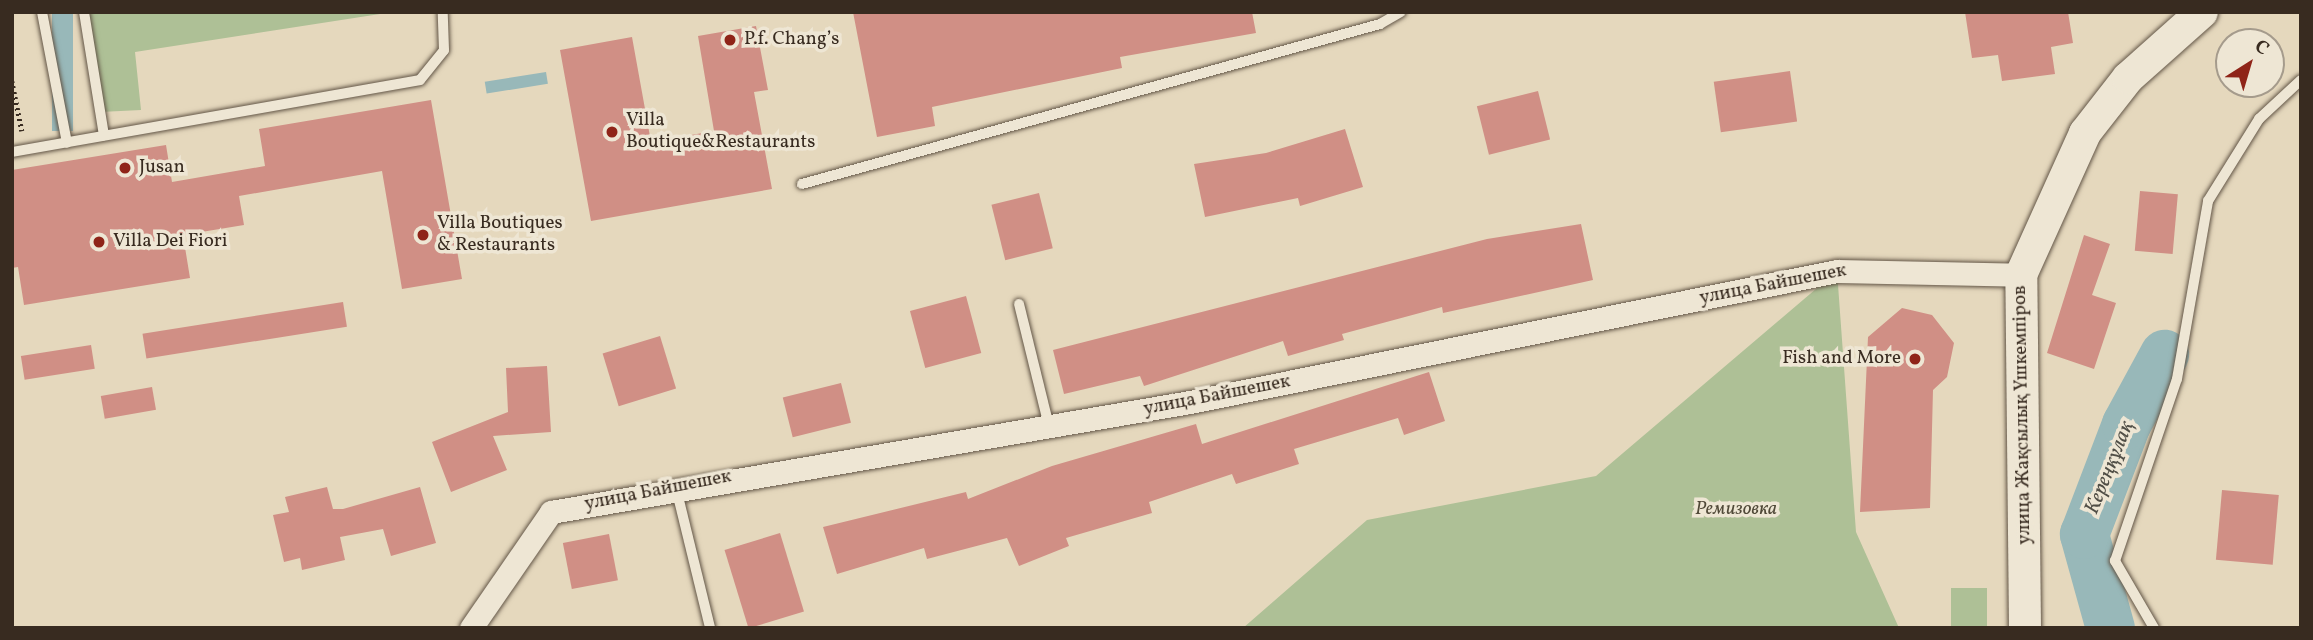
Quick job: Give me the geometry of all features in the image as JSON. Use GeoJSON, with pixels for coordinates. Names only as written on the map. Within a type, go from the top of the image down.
{"type":"FeatureCollection","features":[{"type":"Feature","properties":{"kind":"street","name":"улица Жақсылық Үшкемпіров"},"geometry":{"type":"LineString","coordinates":[[2025,628],[2021,275],[2085,133],[2129,78],[2202,12]]}},
{"type":"Feature","properties":{"kind":"street","name":"улица Байшешек"},"geometry":{"type":"LineString","coordinates":[[471,628],[551,512],[676,486],[1049,425],[1837,271],[2021,275]]}},
{"type":"Feature","properties":{"kind":"lane"},"geometry":{"type":"LineString","coordinates":[[42,12],[67,143]]}},
{"type":"Feature","properties":{"kind":"lane"},"geometry":{"type":"LineString","coordinates":[[84,12],[104,135]]}},
{"type":"Feature","properties":{"kind":"lane"},"geometry":{"type":"LineString","coordinates":[[12,152],[420,80],[444,50],[443,12]]}},
{"type":"Feature","properties":{"kind":"lane"},"geometry":{"type":"LineString","coordinates":[[803,184],[1380,24],[1401,12]]}},
{"type":"Feature","properties":{"kind":"lane"},"geometry":{"type":"LineString","coordinates":[[2153,627],[2115,561],[2177,379],[2208,201],[2259,119],[2301,80]]}},
{"type":"Feature","properties":{"kind":"lane"},"geometry":{"type":"LineString","coordinates":[[1019,304],[1049,425]]}},
{"type":"Feature","properties":{"kind":"lane"},"geometry":{"type":"LineString","coordinates":[[676,486],[710,628]]}},
{"type":"Feature","properties":{"kind":"path"},"geometry":{"type":"LineString","coordinates":[[12,81],[25,150]]}},
{"type":"Feature","properties":{"kind":"green space"},"geometry":{"type":"Polygon","coordinates":[[[84,12],[393,12],[135,52],[141,110],[100,112],[84,12]]]}},
{"type":"Feature","properties":{"kind":"green space","name":"Ремизовка"},"geometry":{"type":"Polygon","coordinates":[[[1837,271],[1856,532],[1899,628],[1243,628],[1367,520],[1596,476],[1837,271]]]}},
{"type":"Feature","properties":{"kind":"green space"},"geometry":{"type":"Polygon","coordinates":[[[1951,588],[1987,588],[1987,628],[1951,628],[1951,588]]]}},
{"type":"Feature","properties":{"kind":"water"},"geometry":{"type":"Polygon","coordinates":[[[52,12],[73,12],[73,131],[52,131],[52,12]]]}},
{"type":"Feature","properties":{"kind":"water"},"geometry":{"type":"Polygon","coordinates":[[[546,72],[548,84],[487,94],[485,82],[546,72]]]}},
{"type":"Feature","properties":{"kind":"building"},"geometry":{"type":"Polygon","coordinates":[[[853,12],[1252,12],[1256,33],[1120,57],[1122,68],[932,107],[935,126],[877,137],[853,12]]]}},
{"type":"Feature","properties":{"kind":"building"},"geometry":{"type":"Polygon","coordinates":[[[1965,12],[2068,12],[2073,43],[2051,47],[2055,74],[2002,81],[1998,55],[1972,58],[1965,12]]]}},
{"type":"Feature","properties":{"kind":"building","name":"Villa Boutique&Restaurants"},"geometry":{"type":"Polygon","coordinates":[[[756,26],[768,90],[754,92],[772,189],[591,221],[560,50],[632,37],[651,142],[714,131],[698,36],[756,26]]]}},
{"type":"Feature","properties":{"kind":"building"},"geometry":{"type":"Polygon","coordinates":[[[1790,71],[1797,122],[1721,132],[1714,82],[1790,71]]]}},
{"type":"Feature","properties":{"kind":"building"},"geometry":{"type":"Polygon","coordinates":[[[1538,91],[1550,140],[1489,155],[1477,106],[1538,91]]]}},
{"type":"Feature","properties":{"kind":"building"},"geometry":{"type":"Polygon","coordinates":[[[431,100],[462,279],[402,289],[382,171],[239,196],[244,225],[183,235],[190,278],[24,305],[18,267],[12,268],[12,170],[166,145],[172,182],[265,166],[259,129],[431,100]]]}},
{"type":"Feature","properties":{"kind":"building"},"geometry":{"type":"Polygon","coordinates":[[[1345,129],[1363,187],[1300,206],[1298,198],[1205,217],[1194,164],[1266,153],[1345,129]]]}},
{"type":"Feature","properties":{"kind":"building"},"geometry":{"type":"Polygon","coordinates":[[[2140,191],[2178,194],[2173,254],[2135,251],[2140,191]]]}},
{"type":"Feature","properties":{"kind":"building"},"geometry":{"type":"Polygon","coordinates":[[[1039,193],[1053,248],[1005,260],[991,205],[1039,193]]]}},
{"type":"Feature","properties":{"kind":"building"},"geometry":{"type":"Polygon","coordinates":[[[1581,224],[1593,280],[1443,313],[1442,307],[1342,334],[1344,340],[1288,356],[1283,341],[1144,386],[1140,376],[1064,394],[1053,350],[1487,239],[1581,224]]]}},
{"type":"Feature","properties":{"kind":"building"},"geometry":{"type":"Polygon","coordinates":[[[2084,235],[2110,244],[2092,295],[2116,303],[2094,369],[2047,353],[2084,235]]]}},
{"type":"Feature","properties":{"kind":"building"},"geometry":{"type":"Polygon","coordinates":[[[966,296],[981,353],[925,368],[910,311],[966,296]]]}},
{"type":"Feature","properties":{"kind":"building"},"geometry":{"type":"Polygon","coordinates":[[[343,302],[347,327],[146,358],[142,334],[343,302]]]}},
{"type":"Feature","properties":{"kind":"building"},"geometry":{"type":"Polygon","coordinates":[[[1902,308],[1932,315],[1954,343],[1947,377],[1933,390],[1930,508],[1860,512],[1868,337],[1902,308]]]}},
{"type":"Feature","properties":{"kind":"building"},"geometry":{"type":"Polygon","coordinates":[[[660,336],[676,389],[619,406],[603,354],[660,336]]]}},
{"type":"Feature","properties":{"kind":"building"},"geometry":{"type":"Polygon","coordinates":[[[91,345],[95,369],[25,380],[21,356],[91,345]]]}},
{"type":"Feature","properties":{"kind":"building"},"geometry":{"type":"Polygon","coordinates":[[[547,366],[551,432],[493,436],[507,470],[451,492],[432,442],[508,412],[506,368],[547,366]]]}},
{"type":"Feature","properties":{"kind":"building"},"geometry":{"type":"Polygon","coordinates":[[[1429,372],[1445,421],[1404,435],[1398,418],[1294,449],[1299,464],[1236,484],[1232,474],[1149,502],[1152,513],[1066,538],[1069,546],[1019,566],[1007,538],[927,559],[924,548],[837,574],[823,527],[966,492],[968,499],[1052,466],[1196,424],[1202,444],[1429,372]]]}},
{"type":"Feature","properties":{"kind":"building"},"geometry":{"type":"Polygon","coordinates":[[[841,383],[851,423],[793,437],[783,398],[841,383]]]}},
{"type":"Feature","properties":{"kind":"building"},"geometry":{"type":"Polygon","coordinates":[[[152,387],[156,410],[105,419],[101,396],[152,387]]]}},
{"type":"Feature","properties":{"kind":"building"},"geometry":{"type":"Polygon","coordinates":[[[327,487],[333,509],[343,509],[420,487],[436,543],[391,556],[383,529],[340,537],[345,560],[302,570],[300,558],[284,562],[273,515],[289,512],[285,497],[327,487]]]}},
{"type":"Feature","properties":{"kind":"building"},"geometry":{"type":"Polygon","coordinates":[[[2222,490],[2279,495],[2273,565],[2216,560],[2222,490]]]}},
{"type":"Feature","properties":{"kind":"building"},"geometry":{"type":"Polygon","coordinates":[[[780,533],[804,611],[748,628],[725,550],[780,533]]]}},
{"type":"Feature","properties":{"kind":"building"},"geometry":{"type":"Polygon","coordinates":[[[609,534],[618,580],[572,589],[563,543],[609,534]]]}},
{"type":"Feature","properties":{"kind":"waterway","name":"Кереңқұлақ"},"geometry":{"type":"LineString","coordinates":[[2110,628],[2084,534],[2126,424],[2164,354]]}},
{"type":"Feature","properties":{"kind":"place","name":"P.f. Chang’s"},"geometry":{"type":"Point","coordinates":[730,40]}},
{"type":"Feature","properties":{"kind":"place","name":"Villa Boutique&Restaurants"},"geometry":{"type":"Point","coordinates":[612,132]}},
{"type":"Feature","properties":{"kind":"place","name":"Jusan"},"geometry":{"type":"Point","coordinates":[125,168]}},
{"type":"Feature","properties":{"kind":"place","name":"Villa Boutiques & Restaurants"},"geometry":{"type":"Point","coordinates":[423,235]}},
{"type":"Feature","properties":{"kind":"place","name":"Villa Dei Fiori"},"geometry":{"type":"Point","coordinates":[99,242]}},
{"type":"Feature","properties":{"kind":"place","name":"Fish and More"},"geometry":{"type":"Point","coordinates":[1915,359]}}]}
